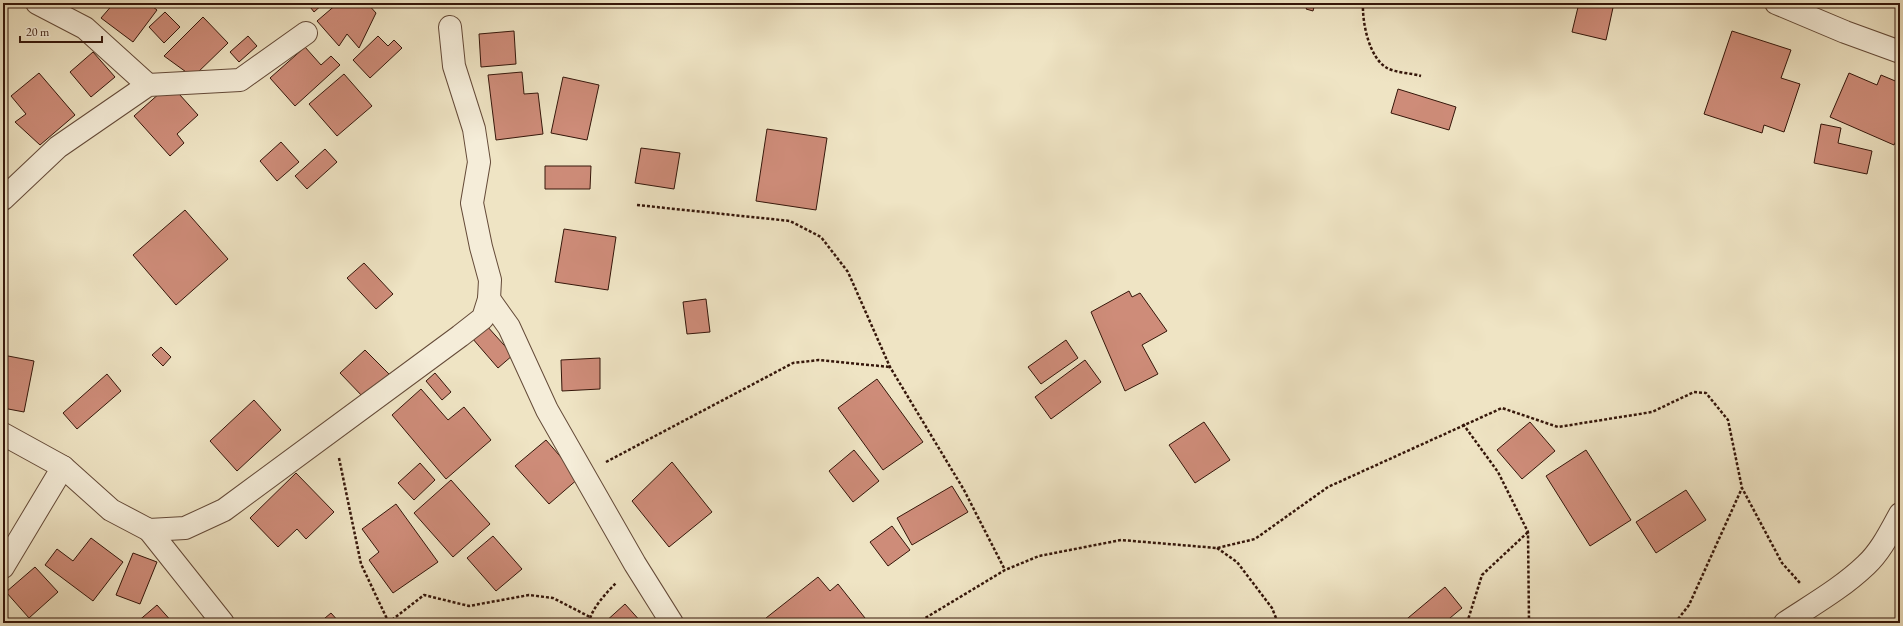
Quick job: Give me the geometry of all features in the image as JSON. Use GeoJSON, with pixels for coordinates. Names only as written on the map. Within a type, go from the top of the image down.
{"type":"FeatureCollection","features":[{"type":"Feature","properties":{"kind":"street"},"geometry":{"type":"LineString","coordinates":[[37,3],[85,28],[148,85]]}},
{"type":"Feature","properties":{"kind":"street"},"geometry":{"type":"LineString","coordinates":[[1776,3],[1845,32],[1900,52]]}},
{"type":"Feature","properties":{"kind":"street"},"geometry":{"type":"LineString","coordinates":[[149,530],[185,528],[224,510],[483,318],[489,299],[490,280],[481,247],[472,203],[480,162],[474,129],[454,66],[450,27]]}},
{"type":"Feature","properties":{"kind":"street"},"geometry":{"type":"LineString","coordinates":[[3,199],[58,147],[148,85],[240,80],[306,33]]}},
{"type":"Feature","properties":{"kind":"street"},"geometry":{"type":"LineString","coordinates":[[489,299],[509,327],[546,410],[584,473],[635,564],[672,623]]}},
{"type":"Feature","properties":{"kind":"street"},"geometry":{"type":"LineString","coordinates":[[3,434],[63,467],[111,510],[149,530],[223,623]]}},
{"type":"Feature","properties":{"kind":"street"},"geometry":{"type":"LineString","coordinates":[[3,567],[63,467]]}},
{"type":"Feature","properties":{"kind":"street"},"geometry":{"type":"LineString","coordinates":[[1785,623],[1818,602],[1866,565],[1885,541],[1900,514]]}},
{"type":"Feature","properties":{"kind":"path"},"geometry":{"type":"LineString","coordinates":[[1363,3],[1362,12],[1371,52],[1387,68],[1421,76]]}},
{"type":"Feature","properties":{"kind":"path"},"geometry":{"type":"LineString","coordinates":[[637,205],[790,221],[820,237],[848,272],[890,367],[964,490],[1005,570]]}},
{"type":"Feature","properties":{"kind":"path"},"geometry":{"type":"LineString","coordinates":[[584,473],[794,363],[819,360],[890,367]]}},
{"type":"Feature","properties":{"kind":"path"},"geometry":{"type":"LineString","coordinates":[[918,623],[1005,570],[1039,556],[1121,540],[1217,548],[1255,539],[1328,487],[1463,424],[1502,408],[1558,427],[1652,412],[1694,392],[1706,393],[1728,420],[1742,488],[1782,563],[1818,602]]}},
{"type":"Feature","properties":{"kind":"path"},"geometry":{"type":"LineString","coordinates":[[1463,424],[1498,472],[1528,532],[1529,623]]}},
{"type":"Feature","properties":{"kind":"path"},"geometry":{"type":"LineString","coordinates":[[333,429],[361,564],[388,623],[424,595],[469,606],[529,595],[553,598],[590,617]]}},
{"type":"Feature","properties":{"kind":"path"},"geometry":{"type":"LineString","coordinates":[[1675,623],[1689,605],[1742,488]]}},
{"type":"Feature","properties":{"kind":"path"},"geometry":{"type":"LineString","coordinates":[[1467,623],[1482,575],[1528,532]]}},
{"type":"Feature","properties":{"kind":"path"},"geometry":{"type":"LineString","coordinates":[[1217,548],[1237,562],[1272,608],[1278,623]]}},
{"type":"Feature","properties":{"kind":"path"},"geometry":{"type":"LineString","coordinates":[[589,623],[590,617],[607,592],[635,564]]}},
{"type":"Feature","properties":{"kind":"building"},"geometry":{"type":"Polygon","coordinates":[[[114,3],[148,3],[157,10],[133,42],[101,18],[114,3]]]}},
{"type":"Feature","properties":{"kind":"building"},"geometry":{"type":"Polygon","coordinates":[[[307,3],[324,3],[314,12],[307,3]]]}},
{"type":"Feature","properties":{"kind":"building"},"geometry":{"type":"Polygon","coordinates":[[[338,3],[367,3],[376,13],[359,48],[347,34],[339,46],[317,21],[338,3]]]}},
{"type":"Feature","properties":{"kind":"building"},"geometry":{"type":"Polygon","coordinates":[[[1309,3],[1315,3],[1313,11],[1306,9],[1309,3]]]}},
{"type":"Feature","properties":{"kind":"building"},"geometry":{"type":"Polygon","coordinates":[[[1579,3],[1614,3],[1606,40],[1572,32],[1579,3]]]}},
{"type":"Feature","properties":{"kind":"building"},"geometry":{"type":"Polygon","coordinates":[[[165,12],[180,27],[164,43],[149,27],[165,12]]]}},
{"type":"Feature","properties":{"kind":"building"},"geometry":{"type":"Polygon","coordinates":[[[203,17],[228,43],[193,77],[164,56],[203,17]]]}},
{"type":"Feature","properties":{"kind":"building"},"geometry":{"type":"Polygon","coordinates":[[[514,31],[516,64],[481,67],[479,34],[514,31]]]}},
{"type":"Feature","properties":{"kind":"building"},"geometry":{"type":"Polygon","coordinates":[[[1732,31],[1791,50],[1781,78],[1800,84],[1784,132],[1764,125],[1762,133],[1704,114],[1732,31]]]}},
{"type":"Feature","properties":{"kind":"building"},"geometry":{"type":"Polygon","coordinates":[[[248,36],[257,46],[239,62],[230,52],[248,36]]]}},
{"type":"Feature","properties":{"kind":"building"},"geometry":{"type":"Polygon","coordinates":[[[378,36],[388,46],[394,40],[402,48],[370,78],[353,60],[378,36]]]}},
{"type":"Feature","properties":{"kind":"building"},"geometry":{"type":"Polygon","coordinates":[[[305,47],[321,65],[331,56],[340,65],[295,106],[270,78],[305,47]]]}},
{"type":"Feature","properties":{"kind":"building"},"geometry":{"type":"Polygon","coordinates":[[[93,52],[115,77],[91,97],[70,72],[93,52]]]}},
{"type":"Feature","properties":{"kind":"building"},"geometry":{"type":"Polygon","coordinates":[[[522,72],[524,94],[538,93],[543,134],[496,140],[488,75],[522,72]]]}},
{"type":"Feature","properties":{"kind":"building"},"geometry":{"type":"Polygon","coordinates":[[[39,73],[75,115],[40,145],[15,122],[26,114],[11,96],[39,73]]]}},
{"type":"Feature","properties":{"kind":"building"},"geometry":{"type":"Polygon","coordinates":[[[1849,73],[1877,85],[1881,75],[1900,83],[1900,133],[1894,145],[1830,117],[1849,73]]]}},
{"type":"Feature","properties":{"kind":"building"},"geometry":{"type":"Polygon","coordinates":[[[344,74],[372,106],[337,136],[309,104],[344,74]]]}},
{"type":"Feature","properties":{"kind":"building"},"geometry":{"type":"Polygon","coordinates":[[[563,77],[599,85],[587,140],[551,133],[563,77]]]}},
{"type":"Feature","properties":{"kind":"building"},"geometry":{"type":"Polygon","coordinates":[[[170,84],[198,115],[177,134],[184,143],[170,156],[134,116],[170,84]]]}},
{"type":"Feature","properties":{"kind":"building"},"geometry":{"type":"Polygon","coordinates":[[[1398,89],[1456,107],[1449,130],[1391,113],[1398,89]]]}},
{"type":"Feature","properties":{"kind":"building"},"geometry":{"type":"Polygon","coordinates":[[[1821,124],[1841,128],[1838,143],[1872,151],[1867,174],[1814,163],[1821,124]]]}},
{"type":"Feature","properties":{"kind":"building"},"geometry":{"type":"Polygon","coordinates":[[[767,129],[827,138],[816,210],[756,201],[767,129]]]}},
{"type":"Feature","properties":{"kind":"building"},"geometry":{"type":"Polygon","coordinates":[[[281,142],[299,162],[277,181],[260,161],[281,142]]]}},
{"type":"Feature","properties":{"kind":"building"},"geometry":{"type":"Polygon","coordinates":[[[641,148],[680,153],[674,189],[635,183],[641,148]]]}},
{"type":"Feature","properties":{"kind":"building"},"geometry":{"type":"Polygon","coordinates":[[[325,149],[337,162],[307,189],[295,176],[325,149]]]}},
{"type":"Feature","properties":{"kind":"building"},"geometry":{"type":"Polygon","coordinates":[[[545,166],[591,166],[590,189],[545,189],[545,166]]]}},
{"type":"Feature","properties":{"kind":"building"},"geometry":{"type":"Polygon","coordinates":[[[185,210],[228,259],[176,305],[133,255],[185,210]]]}},
{"type":"Feature","properties":{"kind":"building"},"geometry":{"type":"Polygon","coordinates":[[[564,229],[616,237],[608,290],[555,282],[564,229]]]}},
{"type":"Feature","properties":{"kind":"building"},"geometry":{"type":"Polygon","coordinates":[[[364,263],[393,294],[376,309],[347,278],[364,263]]]}},
{"type":"Feature","properties":{"kind":"building"},"geometry":{"type":"Polygon","coordinates":[[[1129,291],[1132,297],[1140,293],[1167,331],[1142,345],[1158,374],[1125,391],[1091,312],[1129,291]]]}},
{"type":"Feature","properties":{"kind":"building"},"geometry":{"type":"Polygon","coordinates":[[[706,299],[710,332],[687,334],[683,302],[706,299]]]}},
{"type":"Feature","properties":{"kind":"building"},"geometry":{"type":"Polygon","coordinates":[[[486,325],[513,355],[498,368],[472,338],[486,325]]]}},
{"type":"Feature","properties":{"kind":"building"},"geometry":{"type":"Polygon","coordinates":[[[1066,340],[1078,358],[1041,384],[1028,367],[1066,340]]]}},
{"type":"Feature","properties":{"kind":"building"},"geometry":{"type":"Polygon","coordinates":[[[161,347],[171,357],[163,366],[152,355],[161,347]]]}},
{"type":"Feature","properties":{"kind":"building"},"geometry":{"type":"Polygon","coordinates":[[[365,350],[389,374],[364,398],[340,373],[365,350]]]}},
{"type":"Feature","properties":{"kind":"building"},"geometry":{"type":"Polygon","coordinates":[[[3,355],[34,361],[24,412],[3,408],[3,355]]]}},
{"type":"Feature","properties":{"kind":"building"},"geometry":{"type":"Polygon","coordinates":[[[600,358],[600,389],[562,391],[561,360],[600,358]]]}},
{"type":"Feature","properties":{"kind":"building"},"geometry":{"type":"Polygon","coordinates":[[[1085,360],[1101,382],[1051,419],[1035,397],[1085,360]]]}},
{"type":"Feature","properties":{"kind":"building"},"geometry":{"type":"Polygon","coordinates":[[[435,373],[451,392],[442,400],[426,381],[435,373]]]}},
{"type":"Feature","properties":{"kind":"building"},"geometry":{"type":"Polygon","coordinates":[[[107,374],[121,391],[77,429],[63,413],[107,374]]]}},
{"type":"Feature","properties":{"kind":"building"},"geometry":{"type":"Polygon","coordinates":[[[877,379],[923,442],[883,470],[838,408],[877,379]]]}},
{"type":"Feature","properties":{"kind":"building"},"geometry":{"type":"Polygon","coordinates":[[[421,389],[448,420],[464,407],[491,440],[446,479],[392,415],[421,389]]]}},
{"type":"Feature","properties":{"kind":"building"},"geometry":{"type":"Polygon","coordinates":[[[254,400],[281,430],[237,471],[210,441],[254,400]]]}},
{"type":"Feature","properties":{"kind":"building"},"geometry":{"type":"Polygon","coordinates":[[[1204,422],[1230,460],[1195,483],[1169,445],[1204,422]]]}},
{"type":"Feature","properties":{"kind":"building"},"geometry":{"type":"Polygon","coordinates":[[[1530,422],[1555,451],[1522,479],[1497,450],[1530,422]]]}},
{"type":"Feature","properties":{"kind":"building"},"geometry":{"type":"Polygon","coordinates":[[[546,440],[579,478],[549,504],[515,466],[546,440]]]}},
{"type":"Feature","properties":{"kind":"building"},"geometry":{"type":"Polygon","coordinates":[[[854,450],[879,481],[853,502],[829,471],[854,450]]]}},
{"type":"Feature","properties":{"kind":"building"},"geometry":{"type":"Polygon","coordinates":[[[1586,450],[1631,520],[1590,546],[1546,476],[1586,450]]]}},
{"type":"Feature","properties":{"kind":"building"},"geometry":{"type":"Polygon","coordinates":[[[672,462],[712,512],[669,547],[632,501],[672,462]]]}},
{"type":"Feature","properties":{"kind":"building"},"geometry":{"type":"Polygon","coordinates":[[[420,463],[435,480],[414,500],[398,483],[420,463]]]}},
{"type":"Feature","properties":{"kind":"building"},"geometry":{"type":"Polygon","coordinates":[[[296,473],[334,512],[306,539],[297,529],[278,547],[250,518],[296,473]]]}},
{"type":"Feature","properties":{"kind":"building"},"geometry":{"type":"Polygon","coordinates":[[[451,480],[490,524],[453,557],[414,513],[451,480]]]}},
{"type":"Feature","properties":{"kind":"building"},"geometry":{"type":"Polygon","coordinates":[[[952,486],[968,512],[912,545],[897,518],[952,486]]]}},
{"type":"Feature","properties":{"kind":"building"},"geometry":{"type":"Polygon","coordinates":[[[1686,490],[1706,520],[1656,553],[1636,522],[1686,490]]]}},
{"type":"Feature","properties":{"kind":"building"},"geometry":{"type":"Polygon","coordinates":[[[396,504],[438,562],[393,593],[369,560],[379,552],[362,529],[396,504]]]}},
{"type":"Feature","properties":{"kind":"building"},"geometry":{"type":"Polygon","coordinates":[[[892,526],[910,550],[888,566],[870,542],[892,526]]]}},
{"type":"Feature","properties":{"kind":"building"},"geometry":{"type":"Polygon","coordinates":[[[493,536],[522,569],[496,591],[467,558],[493,536]]]}},
{"type":"Feature","properties":{"kind":"building"},"geometry":{"type":"Polygon","coordinates":[[[91,538],[123,562],[93,601],[45,565],[57,549],[73,561],[91,538]]]}},
{"type":"Feature","properties":{"kind":"building"},"geometry":{"type":"Polygon","coordinates":[[[133,553],[157,562],[140,604],[116,595],[133,553]]]}},
{"type":"Feature","properties":{"kind":"building"},"geometry":{"type":"Polygon","coordinates":[[[35,567],[58,592],[29,618],[6,592],[35,567]]]}},
{"type":"Feature","properties":{"kind":"building"},"geometry":{"type":"Polygon","coordinates":[[[818,577],[830,591],[838,584],[869,623],[770,623],[766,618],[818,577]]]}},
{"type":"Feature","properties":{"kind":"building"},"geometry":{"type":"Polygon","coordinates":[[[1445,587],[1462,608],[1444,623],[1402,623],[1445,587]]]}},
{"type":"Feature","properties":{"kind":"building"},"geometry":{"type":"Polygon","coordinates":[[[625,604],[642,623],[604,623],[625,604]]]}},
{"type":"Feature","properties":{"kind":"building"},"geometry":{"type":"Polygon","coordinates":[[[157,605],[173,623],[136,623],[157,605]]]}},
{"type":"Feature","properties":{"kind":"building"},"geometry":{"type":"Polygon","coordinates":[[[331,613],[340,623],[319,623],[331,613]]]}}]}
